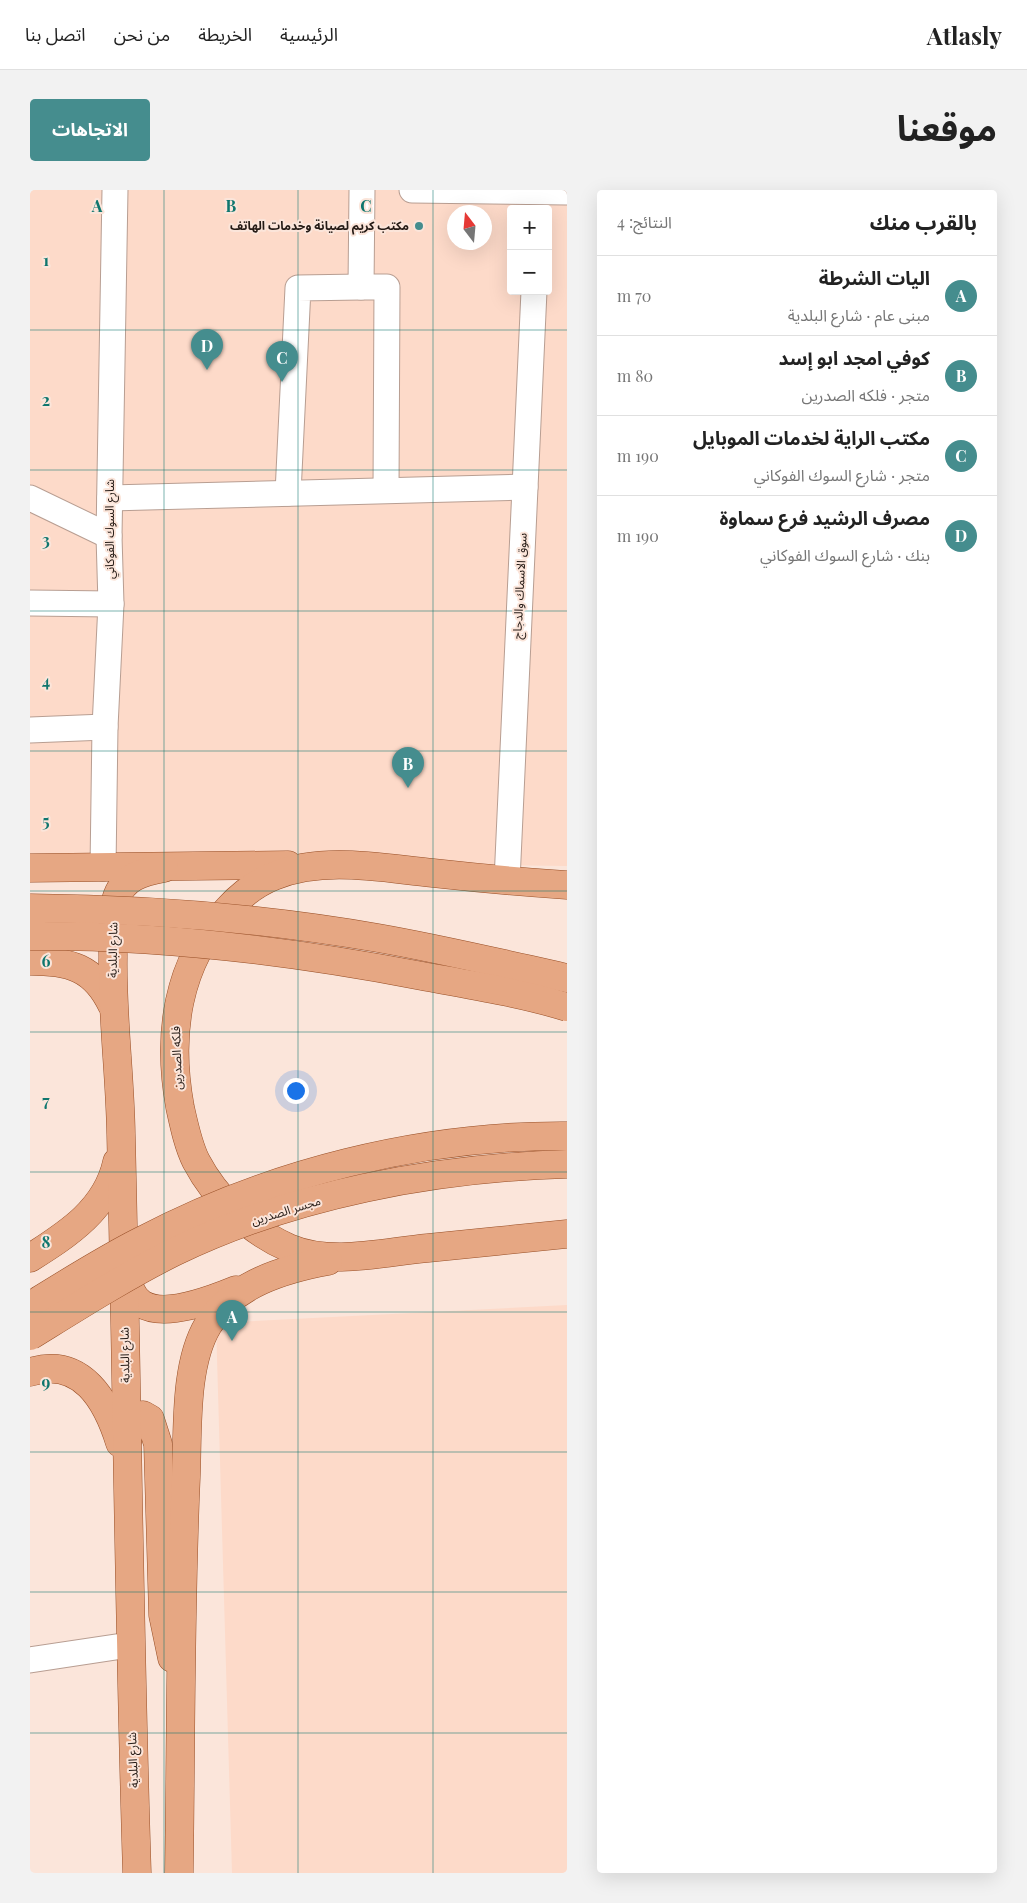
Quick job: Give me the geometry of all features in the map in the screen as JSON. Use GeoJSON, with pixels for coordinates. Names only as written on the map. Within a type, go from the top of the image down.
{"type":"FeatureCollection","features":[{"type":"Feature","properties":{"kind":"main road","name":"فلكه الصدرين"},"geometry":{"type":"LineString","coordinates":[[567,885],[344,864],[301,868],[275,876],[256,885],[221,916],[195,955],[186,977],[175,1023],[175,1069],[182,1115],[195,1159],[216,1192],[258,1231],[292,1249],[334,1257],[567,1234]]}},
{"type":"Feature","properties":{"kind":"main road"},"geometry":{"type":"LineString","coordinates":[[30,868],[164,868],[344,864]]}},
{"type":"Feature","properties":{"kind":"main road","name":"شارع البلدية"},"geometry":{"type":"LineString","coordinates":[[137,1873],[129,1645],[121,1130],[112,1005],[113,927],[114,904],[118,893],[128,879],[145,871],[164,868]]}},
{"type":"Feature","properties":{"kind":"main road"},"geometry":{"type":"LineString","coordinates":[[30,908],[186,913],[249,920],[438,949],[567,978]]}},
{"type":"Feature","properties":{"kind":"main road"},"geometry":{"type":"LineString","coordinates":[[30,936],[136,938],[280,952],[479,986],[567,1007]]}},
{"type":"Feature","properties":{"kind":"main road"},"geometry":{"type":"LineString","coordinates":[[30,961],[64,962],[77,967],[98,982],[112,1005]]}},
{"type":"Feature","properties":{"kind":"main road"},"geometry":{"type":"LineString","coordinates":[[30,1258],[77,1226],[99,1203],[109,1187],[117,1164],[121,1130]]}},
{"type":"Feature","properties":{"kind":"main road"},"geometry":{"type":"LineString","coordinates":[[30,1306],[142,1240],[206,1210],[280,1183],[356,1162],[433,1147],[517,1137],[567,1136]]}},
{"type":"Feature","properties":{"kind":"main road","name":"مجسر الصدرين"},"geometry":{"type":"LineString","coordinates":[[30,1336],[175,1252],[212,1236],[288,1209],[326,1198],[418,1179],[480,1170],[567,1164]]}},
{"type":"Feature","properties":{"kind":"main road"},"geometry":{"type":"LineString","coordinates":[[123,1256],[129,1287],[134,1297],[143,1305],[156,1308],[180,1307],[206,1301],[307,1265],[371,1254]]}},
{"type":"Feature","properties":{"kind":"main road"},"geometry":{"type":"LineString","coordinates":[[179,1873],[184,1519],[192,1375],[195,1357],[208,1325],[231,1298],[267,1278]]}},
{"type":"Feature","properties":{"kind":"main road"},"geometry":{"type":"LineString","coordinates":[[30,1372],[61,1370],[86,1380],[99,1394],[117,1431],[127,1478]]}},
{"type":"Feature","properties":{"kind":"main road"},"geometry":{"type":"LineString","coordinates":[[127,1446],[132,1422],[139,1416],[147,1416],[153,1424],[157,1436],[163,1615],[179,1690],[181,1714]]}},
{"type":"Feature","properties":{"kind":"street","name":"شارع السوك الفوكاني"},"geometry":{"type":"LineString","coordinates":[[104,868],[105,727],[111,604],[109,536],[115,190]]}},
{"type":"Feature","properties":{"kind":"street"},"geometry":{"type":"LineString","coordinates":[[361,287],[362,190]]}},
{"type":"Feature","properties":{"kind":"street"},"geometry":{"type":"LineString","coordinates":[[412,190],[538,200],[567,192]]}},
{"type":"Feature","properties":{"kind":"street"},"geometry":{"type":"LineString","coordinates":[[288,493],[298,288],[387,287],[386,490]]}},
{"type":"Feature","properties":{"kind":"street","name":"سوق الاسماك والدجاج"},"geometry":{"type":"LineString","coordinates":[[507,880],[534,295]]}},
{"type":"Feature","properties":{"kind":"street"},"geometry":{"type":"LineString","coordinates":[[110,498],[525,487]]}},
{"type":"Feature","properties":{"kind":"street"},"geometry":{"type":"LineString","coordinates":[[30,498],[109,536]]}},
{"type":"Feature","properties":{"kind":"street"},"geometry":{"type":"LineString","coordinates":[[30,604],[111,604]]}},
{"type":"Feature","properties":{"kind":"street"},"geometry":{"type":"LineString","coordinates":[[30,730],[105,727]]}},
{"type":"Feature","properties":{"kind":"street"},"geometry":{"type":"LineString","coordinates":[[30,1660],[129,1645]]}},
{"type":"Feature","properties":{"kind":"shaded area"},"geometry":{"type":"Polygon","coordinates":[[[30,190],[567,190],[567,866],[30,860],[30,190]]]}},
{"type":"Feature","properties":{"kind":"shaded area"},"geometry":{"type":"Polygon","coordinates":[[[567,1305],[567,1873],[232,1873],[216,1323],[567,1305]]]}},
{"type":"Feature","properties":{"kind":"place","name":"مكتب كريم لصيانة وخدمات الهاتف"},"geometry":{"type":"Point","coordinates":[419,226]}},
{"type":"Feature","properties":{"kind":"place","name":"مصرف الرشيد فرع سماوة"},"geometry":{"type":"Point","coordinates":[207,370]}},
{"type":"Feature","properties":{"kind":"place","name":"مكتب الراية لخدمات الموبايل"},"geometry":{"type":"Point","coordinates":[282,382]}},
{"type":"Feature","properties":{"kind":"place","name":"كوفي امجد ابو إسد"},"geometry":{"type":"Point","coordinates":[408,788]}},
{"type":"Feature","properties":{"kind":"place","name":"اليات الشرطة"},"geometry":{"type":"Point","coordinates":[232,1341]}}]}
